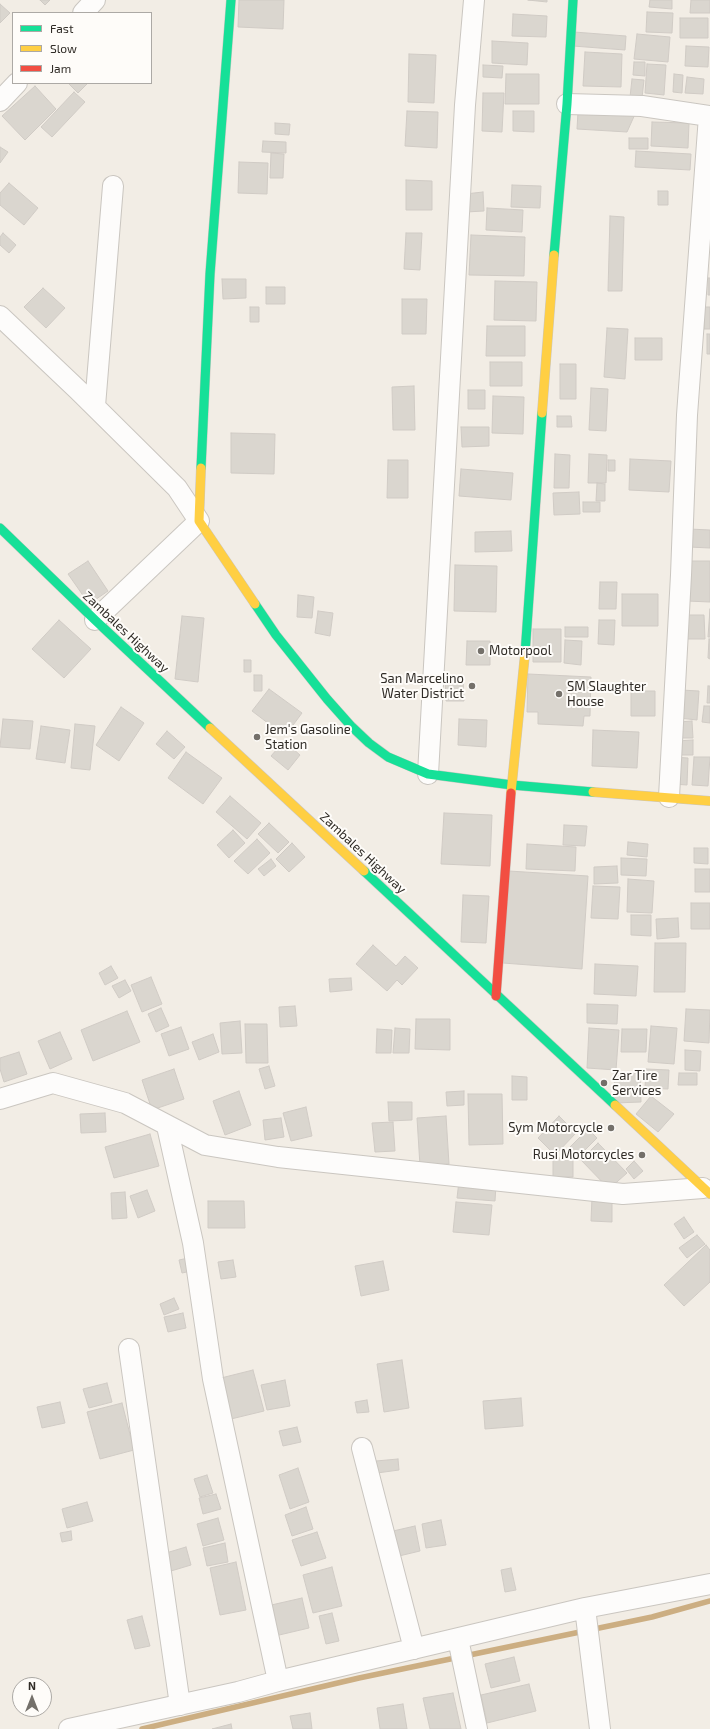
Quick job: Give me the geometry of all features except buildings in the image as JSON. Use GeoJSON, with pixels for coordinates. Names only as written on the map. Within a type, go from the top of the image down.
{"type":"FeatureCollection","features":[{"type":"Feature","properties":{"kind":"street"},"geometry":{"type":"LineString","coordinates":[[84,12],[95,0]]}},
{"type":"Feature","properties":{"kind":"street"},"geometry":{"type":"LineString","coordinates":[[95,620],[199,521],[210,274],[232,0]]}},
{"type":"Feature","properties":{"kind":"street"},"geometry":{"type":"LineString","coordinates":[[428,774],[465,105],[474,0]]}},
{"type":"Feature","properties":{"kind":"street"},"geometry":{"type":"LineString","coordinates":[[496,996],[512,785],[527,631],[551,287],[567,104],[572,0]]}},
{"type":"Feature","properties":{"kind":"street"},"geometry":{"type":"LineString","coordinates":[[0,101],[16,84]]}},
{"type":"Feature","properties":{"kind":"street"},"geometry":{"type":"LineString","coordinates":[[567,104],[642,106],[709,116],[687,415],[681,575],[669,797]]}},
{"type":"Feature","properties":{"kind":"street"},"geometry":{"type":"LineString","coordinates":[[95,406],[113,186]]}},
{"type":"Feature","properties":{"kind":"street"},"geometry":{"type":"LineString","coordinates":[[0,316],[95,406],[177,488],[276,635],[327,699],[351,726],[369,743],[388,757],[428,774],[512,785],[710,801]]}},
{"type":"Feature","properties":{"kind":"street","name":"Zambales Highway"},"geometry":{"type":"LineString","coordinates":[[0,528],[95,620],[496,996],[707,1191]]}},
{"type":"Feature","properties":{"kind":"street"},"geometry":{"type":"LineString","coordinates":[[0,1099],[53,1083],[125,1103],[205,1145],[286,1158],[623,1194],[707,1191]]}},
{"type":"Feature","properties":{"kind":"street"},"geometry":{"type":"LineString","coordinates":[[167,1126],[193,1243],[213,1379],[278,1681]]}},
{"type":"Feature","properties":{"kind":"street"},"geometry":{"type":"LineString","coordinates":[[129,1349],[180,1705]]}},
{"type":"Feature","properties":{"kind":"street"},"geometry":{"type":"LineString","coordinates":[[362,1448],[414,1649]]}},
{"type":"Feature","properties":{"kind":"street"},"geometry":{"type":"LineString","coordinates":[[69,1729],[238,1692],[414,1649],[461,1652],[586,1620],[710,1584]]}},
{"type":"Feature","properties":{"kind":"street"},"geometry":{"type":"LineString","coordinates":[[586,1620],[600,1729]]}},
{"type":"Feature","properties":{"kind":"street"},"geometry":{"type":"LineString","coordinates":[[461,1652],[477,1729]]}},
{"type":"Feature","properties":{"kind":"waterway"},"geometry":{"type":"LineString","coordinates":[[142,1729],[359,1678],[652,1617],[710,1601]]}},
{"type":"Feature","properties":{"kind":"traffic: fast"},"geometry":{"type":"LineString","coordinates":[[201,468],[210,274],[231,0]]}},
{"type":"Feature","properties":{"kind":"traffic: fast"},"geometry":{"type":"LineString","coordinates":[[554,255],[567,104],[573,0]]}},
{"type":"Feature","properties":{"kind":"traffic: fast"},"geometry":{"type":"LineString","coordinates":[[525,654],[542,413]]}},
{"type":"Feature","properties":{"kind":"traffic: fast"},"geometry":{"type":"LineString","coordinates":[[0,528],[210,728]]}},
{"type":"Feature","properties":{"kind":"traffic: fast"},"geometry":{"type":"LineString","coordinates":[[255,604],[276,635],[327,699],[351,726],[369,743],[388,757],[428,774],[512,785],[593,792]]}},
{"type":"Feature","properties":{"kind":"traffic: fast"},"geometry":{"type":"LineString","coordinates":[[364,871],[615,1105]]}},
{"type":"Feature","properties":{"kind":"traffic: slow"},"geometry":{"type":"LineString","coordinates":[[542,413],[554,255]]}},
{"type":"Feature","properties":{"kind":"traffic: slow"},"geometry":{"type":"LineString","coordinates":[[201,468],[199,521],[255,604]]}},
{"type":"Feature","properties":{"kind":"traffic: slow"},"geometry":{"type":"LineString","coordinates":[[511,793],[525,654]]}},
{"type":"Feature","properties":{"kind":"traffic: slow"},"geometry":{"type":"LineString","coordinates":[[210,728],[364,871]]}},
{"type":"Feature","properties":{"kind":"traffic: slow"},"geometry":{"type":"LineString","coordinates":[[593,792],[710,801]]}},
{"type":"Feature","properties":{"kind":"traffic: slow"},"geometry":{"type":"LineString","coordinates":[[615,1105],[710,1194]]}},
{"type":"Feature","properties":{"kind":"traffic: jam"},"geometry":{"type":"LineString","coordinates":[[496,996],[511,793]]}},
{"type":"Feature","properties":{"kind":"place","name":"Motorpool"},"geometry":{"type":"Point","coordinates":[481,651]}},
{"type":"Feature","properties":{"kind":"place","name":"San Marcelino Water District"},"geometry":{"type":"Point","coordinates":[472,686]}},
{"type":"Feature","properties":{"kind":"place","name":"SM Slaughter House"},"geometry":{"type":"Point","coordinates":[559,694]}},
{"type":"Feature","properties":{"kind":"place","name":"Jem's Gasoline Station"},"geometry":{"type":"Point","coordinates":[257,737]}},
{"type":"Feature","properties":{"kind":"place","name":"Zar Tire Services"},"geometry":{"type":"Point","coordinates":[604,1083]}},
{"type":"Feature","properties":{"kind":"place","name":"Sym Motorcycle"},"geometry":{"type":"Point","coordinates":[611,1128]}},
{"type":"Feature","properties":{"kind":"place","name":"Rusi Motorcycles"},"geometry":{"type":"Point","coordinates":[642,1155]}}]}
